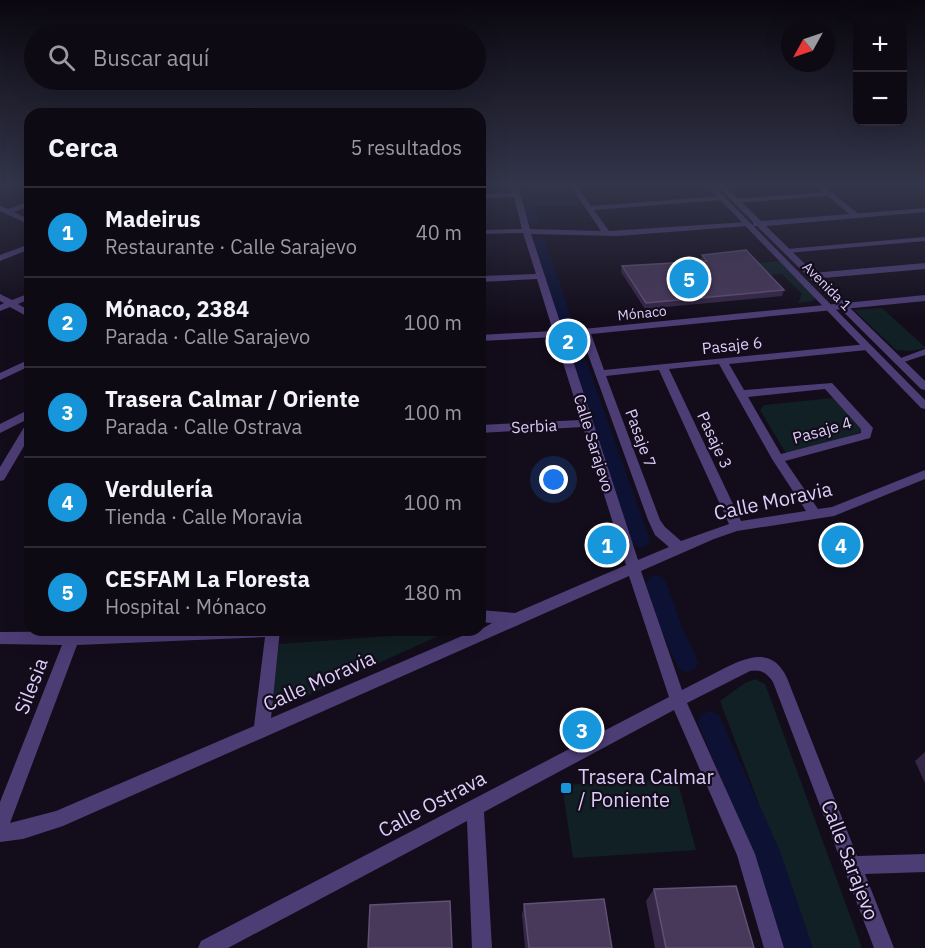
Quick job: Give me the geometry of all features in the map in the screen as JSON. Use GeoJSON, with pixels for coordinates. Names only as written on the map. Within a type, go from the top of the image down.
{"type":"FeatureCollection","features":[{"type":"Feature","properties":{"kind":"street"},"geometry":{"type":"LineString","coordinates":[[604,229],[607,234]]}},
{"type":"Feature","properties":{"kind":"street"},"geometry":{"type":"LineString","coordinates":[[486,232],[607,234],[674,229]]}},
{"type":"Feature","properties":{"kind":"street","name":"Avenida 1"},"geometry":{"type":"LineString","coordinates":[[752,229],[925,406]]}},
{"type":"Feature","properties":{"kind":"street","name":"Avenida 1"},"geometry":{"type":"LineString","coordinates":[[765,229],[925,387]]}},
{"type":"Feature","properties":{"kind":"street","name":"Calle Sarajevo"},"geometry":{"type":"LineString","coordinates":[[527,231],[633,567],[678,700],[746,854],[774,948]]}},
{"type":"Feature","properties":{"kind":"street"},"geometry":{"type":"LineString","coordinates":[[787,251],[925,238]]}},
{"type":"Feature","properties":{"kind":"street"},"geometry":{"type":"LineString","coordinates":[[0,253],[24,243]]}},
{"type":"Feature","properties":{"kind":"street"},"geometry":{"type":"LineString","coordinates":[[0,258],[24,248]]}},
{"type":"Feature","properties":{"kind":"street"},"geometry":{"type":"LineString","coordinates":[[812,276],[925,266]]}},
{"type":"Feature","properties":{"kind":"street"},"geometry":{"type":"LineString","coordinates":[[486,279],[542,276]]}},
{"type":"Feature","properties":{"kind":"street"},"geometry":{"type":"LineString","coordinates":[[0,297],[24,311]]}},
{"type":"Feature","properties":{"kind":"street"},"geometry":{"type":"LineString","coordinates":[[0,308],[24,298]]}},
{"type":"Feature","properties":{"kind":"street"},"geometry":{"type":"LineString","coordinates":[[843,306],[925,298]]}},
{"type":"Feature","properties":{"kind":"street","name":"Mónaco"},"geometry":{"type":"LineString","coordinates":[[486,338],[585,332],[843,306]]}},
{"type":"Feature","properties":{"kind":"street","name":"Pasaje 7"},"geometry":{"type":"LineString","coordinates":[[585,332],[654,520],[660,531],[680,547]]}},
{"type":"Feature","properties":{"kind":"street","name":"Pasaje 6"},"geometry":{"type":"LineString","coordinates":[[600,373],[867,346]]}},
{"type":"Feature","properties":{"kind":"street"},"geometry":{"type":"LineString","coordinates":[[898,361],[925,352]]}},
{"type":"Feature","properties":{"kind":"street"},"geometry":{"type":"LineString","coordinates":[[722,361],[778,459],[815,515]]}},
{"type":"Feature","properties":{"kind":"street"},"geometry":{"type":"LineString","coordinates":[[0,377],[24,365]]}},
{"type":"Feature","properties":{"kind":"street","name":"Pasaje 3"},"geometry":{"type":"LineString","coordinates":[[663,367],[737,526]]}},
{"type":"Feature","properties":{"kind":"street","name":"Pasaje 4"},"geometry":{"type":"LineString","coordinates":[[741,394],[828,385],[867,428],[866,435],[778,459]]}},
{"type":"Feature","properties":{"kind":"street"},"geometry":{"type":"LineString","coordinates":[[0,429],[24,416]]}},
{"type":"Feature","properties":{"kind":"street","name":"Serbia"},"geometry":{"type":"LineString","coordinates":[[486,429],[588,423]]}},
{"type":"Feature","properties":{"kind":"street"},"geometry":{"type":"LineString","coordinates":[[0,477],[24,437]]}},
{"type":"Feature","properties":{"kind":"street","name":"Calle Moravia"},"geometry":{"type":"LineString","coordinates":[[486,631],[680,547],[737,526],[815,515],[842,508],[925,474]]}},
{"type":"Feature","properties":{"kind":"street"},"geometry":{"type":"LineString","coordinates":[[486,613],[513,619]]}},
{"type":"Feature","properties":{"kind":"street"},"geometry":{"type":"LineString","coordinates":[[0,638],[36,636]]}},
{"type":"Feature","properties":{"kind":"street","name":"Silesia"},"geometry":{"type":"LineString","coordinates":[[0,825],[72,636]]}},
{"type":"Feature","properties":{"kind":"street"},"geometry":{"type":"LineString","coordinates":[[262,729],[270,636]]}},
{"type":"Feature","properties":{"kind":"street","name":"Calle Moravia"},"geometry":{"type":"LineString","coordinates":[[0,833],[23,830],[57,820],[474,636]]}},
{"type":"Feature","properties":{"kind":"street","name":"Calle Sarajevo"},"geometry":{"type":"LineString","coordinates":[[678,700],[752,663],[765,665],[776,673],[884,948]]}},
{"type":"Feature","properties":{"kind":"street","name":"Calle Ostrava"},"geometry":{"type":"LineString","coordinates":[[208,948],[678,700]]}},
{"type":"Feature","properties":{"kind":"street"},"geometry":{"type":"LineString","coordinates":[[475,807],[482,948]]}},
{"type":"Feature","properties":{"kind":"street"},"geometry":{"type":"LineString","coordinates":[[853,865],[925,863]]}},
{"type":"Feature","properties":{"kind":"shaded area"},"geometry":{"type":"Polygon","coordinates":[[[780,261],[816,297],[813,301],[798,303],[802,294],[782,274],[769,275],[759,263],[780,261]]]}},
{"type":"Feature","properties":{"kind":"shaded area"},"geometry":{"type":"Polygon","coordinates":[[[882,308],[925,348],[910,351],[896,350],[854,310],[882,308]]]}},
{"type":"Feature","properties":{"kind":"shaded area"},"geometry":{"type":"Polygon","coordinates":[[[833,398],[863,427],[861,432],[787,455],[760,410],[764,405],[833,398]]]}},
{"type":"Feature","properties":{"kind":"shaded area"},"geometry":{"type":"Polygon","coordinates":[[[391,636],[438,636],[271,712],[279,644],[391,636]]]}},
{"type":"Feature","properties":{"kind":"shaded area"},"geometry":{"type":"Polygon","coordinates":[[[755,679],[765,684],[862,948],[809,948],[778,854],[720,701],[745,683],[755,679]]]}},
{"type":"Feature","properties":{"kind":"shaded area"},"geometry":{"type":"Polygon","coordinates":[[[677,779],[696,850],[573,858],[562,785],[677,779]]]}},
{"type":"Feature","properties":{"kind":"building"},"geometry":{"type":"Polygon","coordinates":[[[746,250],[784,290],[646,303],[622,266],[707,261],[702,255],[746,250]]]}},
{"type":"Feature","properties":{"kind":"building"},"geometry":{"type":"Polygon","coordinates":[[[736,886],[754,948],[666,948],[654,889],[736,886]]]}},
{"type":"Feature","properties":{"kind":"building"},"geometry":{"type":"Polygon","coordinates":[[[604,899],[612,948],[529,948],[524,904],[604,899]]]}},
{"type":"Feature","properties":{"kind":"building"},"geometry":{"type":"Polygon","coordinates":[[[450,901],[452,948],[368,948],[370,905],[450,901]]]}},
{"type":"Feature","properties":{"kind":"waterway"},"geometry":{"type":"LineString","coordinates":[[539,241],[565,320]]}},
{"type":"Feature","properties":{"kind":"waterway"},"geometry":{"type":"LineString","coordinates":[[573,344],[640,540]]}},
{"type":"Feature","properties":{"kind":"waterway"},"geometry":{"type":"LineString","coordinates":[[656,583],[671,627],[687,662]]}},
{"type":"Feature","properties":{"kind":"waterway"},"geometry":{"type":"LineString","coordinates":[[710,723],[766,851],[798,948]]}},
{"type":"Feature","properties":{"kind":"place","name":"CESFAM La Floresta"},"geometry":{"type":"Point","coordinates":[689,279]}},
{"type":"Feature","properties":{"kind":"place","name":"Mónaco, 2384"},"geometry":{"type":"Point","coordinates":[568,341]}},
{"type":"Feature","properties":{"kind":"place","name":"Madeirus"},"geometry":{"type":"Point","coordinates":[607,545]}},
{"type":"Feature","properties":{"kind":"place","name":"Verdulería"},"geometry":{"type":"Point","coordinates":[841,545]}},
{"type":"Feature","properties":{"kind":"place","name":"Trasera Calmar / Oriente"},"geometry":{"type":"Point","coordinates":[582,730]}},
{"type":"Feature","properties":{"kind":"place","name":"Trasera Calmar / Poniente"},"geometry":{"type":"Point","coordinates":[566,788]}}]}
